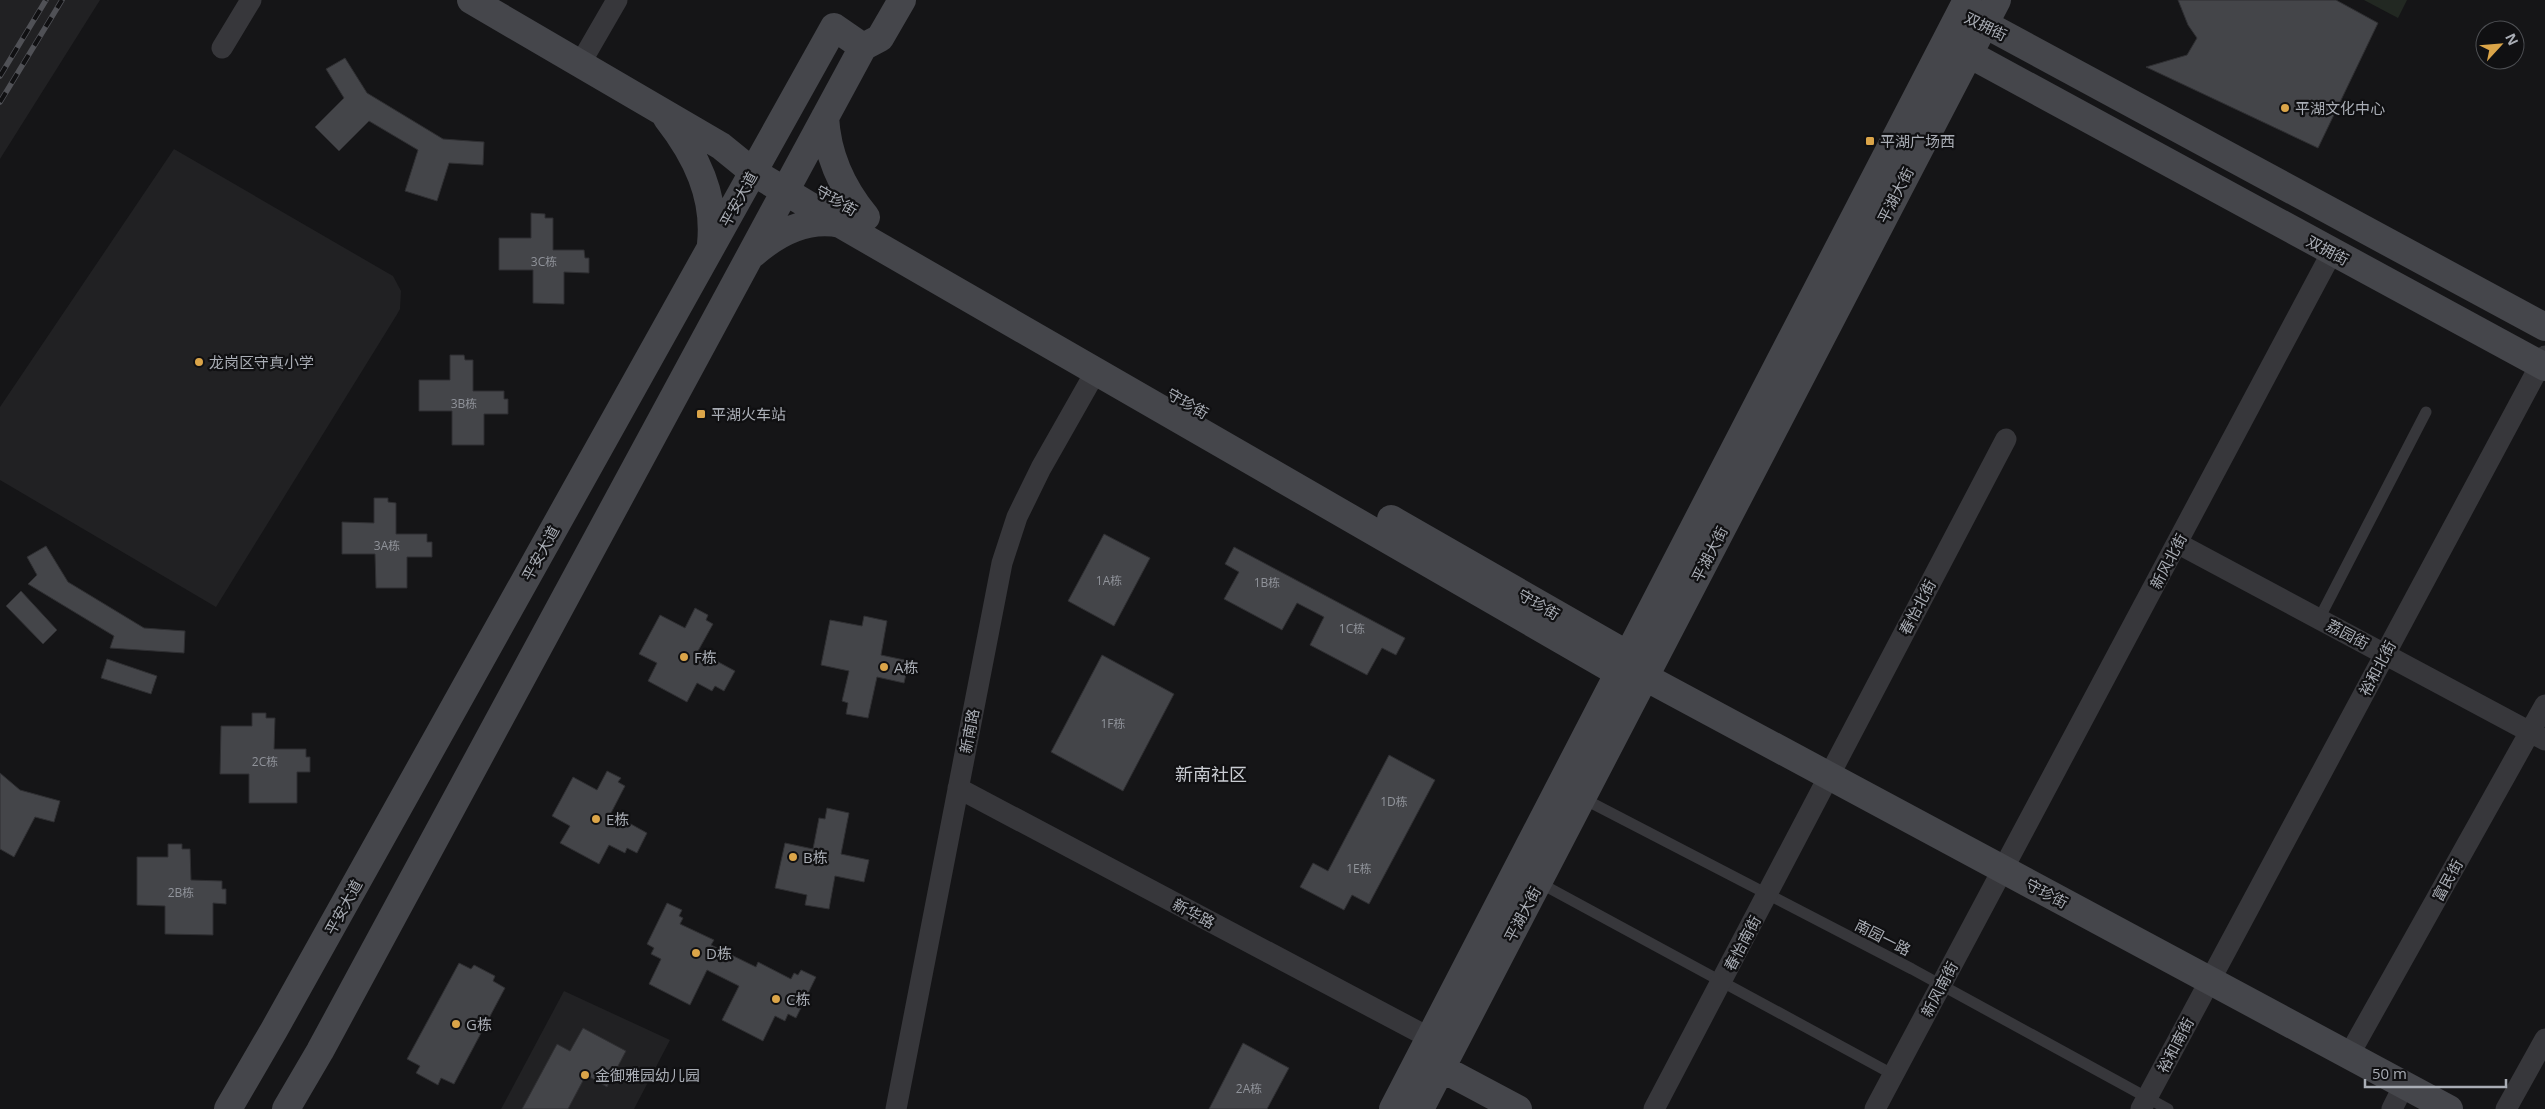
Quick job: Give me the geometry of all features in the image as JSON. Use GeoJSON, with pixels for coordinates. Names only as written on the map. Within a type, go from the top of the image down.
{"type":"FeatureCollection","features":[{"type":"Feature","properties":{"kind":"street"},"geometry":{"type":"LineString","coordinates":[[222,48],[251,0]]}},
{"type":"Feature","properties":{"kind":"street","name":"守珍街"},"geometry":{"type":"LineString","coordinates":[[471,0],[721,146],[757,164],[1630,668]]}},
{"type":"Feature","properties":{"kind":"street"},"geometry":{"type":"LineString","coordinates":[[580,64],[617,0]]}},
{"type":"Feature","properties":{"kind":"street"},"geometry":{"type":"LineString","coordinates":[[286,1109],[320,1051],[863,47],[880,38],[902,0]]}},
{"type":"Feature","properties":{"kind":"street","name":"平湖大街"},"geometry":{"type":"LineString","coordinates":[[1393,1109],[1630,668],[1997,0]]}},
{"type":"Feature","properties":{"kind":"street","name":"平湖大街"},"geometry":{"type":"LineString","coordinates":[[1420,1109],[1582,798],[1630,668],[1964,6]]}},
{"type":"Feature","properties":{"kind":"street","name":"双拥街"},"geometry":{"type":"LineString","coordinates":[[1964,6],[1985,24],[2545,327]]}},
{"type":"Feature","properties":{"kind":"street","name":"双拥街"},"geometry":{"type":"LineString","coordinates":[[1964,6],[1969,54],[2332,252],[2544,363]]}},
{"type":"Feature","properties":{"kind":"street","name":"平安大道"},"geometry":{"type":"LineString","coordinates":[[228,1109],[279,1022],[834,27],[863,47]]}},
{"type":"Feature","properties":{"kind":"street"},"geometry":{"type":"LineString","coordinates":[[662,111],[683,139],[700,171],[710,201],[714,222],[711,246]]}},
{"type":"Feature","properties":{"kind":"street"},"geometry":{"type":"LineString","coordinates":[[750,257],[771,240],[798,227],[827,221],[854,221],[853,202],[836,166],[826,136],[825,117]]}},
{"type":"Feature","properties":{"kind":"street","name":"守珍街"},"geometry":{"type":"LineString","coordinates":[[854,221],[1096,371],[1630,668],[2449,1109]]}},
{"type":"Feature","properties":{"kind":"street","name":"新风北街"},"geometry":{"type":"LineString","coordinates":[[2003,870],[2332,252]]}},
{"type":"Feature","properties":{"kind":"street","name":"裕和北街"},"geometry":{"type":"LineString","coordinates":[[2210,981],[2385,654],[2544,363]]}},
{"type":"Feature","properties":{"kind":"street","name":"新南路"},"geometry":{"type":"LineString","coordinates":[[896,1109],[1002,563],[1017,517],[1096,371]]}},
{"type":"Feature","properties":{"kind":"street","name":"春怡北街"},"geometry":{"type":"LineString","coordinates":[[1829,776],[2006,439]]}},
{"type":"Feature","properties":{"kind":"street","name":"荔园街"},"geometry":{"type":"LineString","coordinates":[[2177,543],[2537,736]]}},
{"type":"Feature","properties":{"kind":"street","name":"富民街"},"geometry":{"type":"LineString","coordinates":[[2349,1055],[2537,736],[2545,705]]}},
{"type":"Feature","properties":{"kind":"street","name":"春怡南街"},"geometry":{"type":"LineString","coordinates":[[1654,1109],[1829,776]]}},
{"type":"Feature","properties":{"kind":"street","name":"新华路"},"geometry":{"type":"LineString","coordinates":[[958,788],[1430,1038]]}},
{"type":"Feature","properties":{"kind":"street","name":"新风南街"},"geometry":{"type":"LineString","coordinates":[[1875,1109],[2003,870]]}},
{"type":"Feature","properties":{"kind":"street","name":"裕和南街"},"geometry":{"type":"LineString","coordinates":[[2144,1103],[2210,981]]}},
{"type":"Feature","properties":{"kind":"street"},"geometry":{"type":"LineString","coordinates":[[2506,1109],[2545,1039]]}},
{"type":"Feature","properties":{"kind":"street"},"geometry":{"type":"LineString","coordinates":[[1441,1068],[1518,1109]]}},
{"type":"Feature","properties":{"kind":"street"},"geometry":{"type":"LineString","coordinates":[[2392,1109],[2404,1085]]}},
{"type":"Feature","properties":{"kind":"lane"},"geometry":{"type":"LineString","coordinates":[[2319,619],[2426,412]]}},
{"type":"Feature","properties":{"kind":"lane","name":"南园一路"},"geometry":{"type":"LineString","coordinates":[[1582,798],[1942,985],[2144,1103],[2168,1109]]}},
{"type":"Feature","properties":{"kind":"lane"},"geometry":{"type":"LineString","coordinates":[[1538,882],[1894,1074]]}},
{"type":"Feature","properties":{"kind":"shaded area"},"geometry":{"type":"Polygon","coordinates":[[[0,0],[100,0],[0,159],[0,0]]]}},
{"type":"Feature","properties":{"kind":"shaded area"},"geometry":{"type":"Polygon","coordinates":[[[2364,0],[2407,0],[2398,18],[2364,0]]]}},
{"type":"Feature","properties":{"kind":"shaded area","name":"龙岗区守真小学"},"geometry":{"type":"Polygon","coordinates":[[[174,149],[393,276],[401,291],[400,309],[396,316],[216,607],[0,480],[0,407],[174,149]]]}},
{"type":"Feature","properties":{"kind":"shaded area","name":"金御雅园幼儿园"},"geometry":{"type":"Polygon","coordinates":[[[564,991],[670,1040],[634,1109],[501,1109],[564,991]]]}},
{"type":"Feature","properties":{"kind":"building","name":"平湖文化中心"},"geometry":{"type":"Polygon","coordinates":[[[2178,0],[2336,0],[2378,23],[2318,148],[2146,67],[2187,55],[2197,38],[2188,25],[2178,0]]]}},
{"type":"Feature","properties":{"kind":"building"},"geometry":{"type":"Polygon","coordinates":[[[345,58],[367,93],[443,139],[484,142],[483,165],[449,163],[437,201],[405,191],[418,150],[369,121],[339,151],[315,127],[344,98],[326,69],[345,58]]]}},
{"type":"Feature","properties":{"kind":"building"},"geometry":{"type":"Polygon","coordinates":[[[531,213],[545,214],[545,218],[553,218],[553,250],[584,250],[585,258],[589,258],[589,273],[564,272],[564,304],[533,303],[533,270],[499,270],[499,238],[531,238],[531,213]]]}},
{"type":"Feature","properties":{"kind":"building"},"geometry":{"type":"Polygon","coordinates":[[[450,355],[464,355],[465,360],[473,360],[473,391],[504,391],[504,399],[508,399],[508,414],[484,414],[484,445],[452,445],[452,411],[419,411],[419,380],[450,380],[450,355]]]}},
{"type":"Feature","properties":{"kind":"building"},"geometry":{"type":"Polygon","coordinates":[[[374,498],[388,498],[388,502],[396,503],[396,534],[427,534],[427,542],[432,542],[432,557],[407,557],[407,588],[376,588],[375,554],[342,554],[342,522],[374,523],[374,498]]]}},
{"type":"Feature","properties":{"kind":"building"},"geometry":{"type":"Polygon","coordinates":[[[1104,534],[1150,558],[1114,626],[1068,601],[1104,534]]]}},
{"type":"Feature","properties":{"kind":"building"},"geometry":{"type":"Polygon","coordinates":[[[46,546],[68,582],[144,628],[185,631],[184,653],[110,648],[114,636],[28,584],[37,575],[27,557],[46,546]]]}},
{"type":"Feature","properties":{"kind":"building"},"geometry":{"type":"Polygon","coordinates":[[[1234,547],[1405,638],[1396,655],[1382,648],[1367,675],[1310,645],[1324,617],[1297,603],[1282,630],[1224,599],[1239,572],[1225,564],[1234,547]]]}},
{"type":"Feature","properties":{"kind":"building"},"geometry":{"type":"Polygon","coordinates":[[[21,591],[57,630],[43,644],[6,606],[21,591]]]}},
{"type":"Feature","properties":{"kind":"building","name":"F栋"},"geometry":{"type":"Polygon","coordinates":[[[695,608],[708,615],[706,620],[713,624],[698,651],[735,671],[724,691],[715,686],[712,691],[697,683],[687,702],[648,681],[657,663],[639,654],[660,615],[685,628],[695,608]]]}},
{"type":"Feature","properties":{"kind":"building","name":"A栋"},"geometry":{"type":"Polygon","coordinates":[[[864,616],[887,621],[881,655],[909,661],[904,683],[877,677],[868,718],[846,714],[848,703],[842,701],[849,671],[821,665],[830,620],[862,626],[864,616]]]}},
{"type":"Feature","properties":{"kind":"building"},"geometry":{"type":"Polygon","coordinates":[[[1102,655],[1174,694],[1123,791],[1051,752],[1102,655]]]}},
{"type":"Feature","properties":{"kind":"building"},"geometry":{"type":"Polygon","coordinates":[[[107,659],[157,676],[151,694],[101,678],[107,659]]]}},
{"type":"Feature","properties":{"kind":"building"},"geometry":{"type":"Polygon","coordinates":[[[252,713],[266,713],[266,718],[275,718],[274,749],[306,749],[306,757],[310,757],[310,772],[297,772],[297,803],[249,803],[249,774],[220,774],[221,726],[252,726],[252,713]]]}},
{"type":"Feature","properties":{"kind":"building"},"geometry":{"type":"Polygon","coordinates":[[[1389,755],[1435,780],[1369,904],[1352,895],[1344,910],[1300,887],[1313,863],[1328,871],[1389,755]]]}},
{"type":"Feature","properties":{"kind":"building","name":"E栋"},"geometry":{"type":"Polygon","coordinates":[[[607,771],[621,778],[618,782],[625,786],[611,813],[647,833],[637,853],[627,848],[625,853],[609,845],[599,864],[560,843],[570,826],[552,816],[573,777],[597,790],[607,771]]]}},
{"type":"Feature","properties":{"kind":"building"},"geometry":{"type":"Polygon","coordinates":[[[0,773],[20,790],[60,801],[54,822],[35,817],[14,857],[0,849],[0,773]]]}},
{"type":"Feature","properties":{"kind":"building","name":"B栋"},"geometry":{"type":"Polygon","coordinates":[[[827,808],[849,813],[841,854],[869,860],[864,882],[835,876],[829,909],[805,905],[807,895],[775,888],[785,843],[813,849],[819,818],[825,819],[827,808]]]}},
{"type":"Feature","properties":{"kind":"building"},"geometry":{"type":"Polygon","coordinates":[[[168,844],[182,844],[182,849],[190,849],[191,880],[222,881],[222,889],[226,889],[226,904],[213,903],[213,935],[165,934],[165,906],[137,905],[137,857],[168,857],[168,844]]]}},
{"type":"Feature","properties":{"kind":"building"},"geometry":{"type":"Polygon","coordinates":[[[667,903],[682,910],[679,916],[683,918],[680,924],[714,940],[711,945],[756,967],[758,962],[791,979],[794,973],[798,975],[801,970],[816,977],[796,1018],[788,1014],[785,1021],[775,1016],[763,1041],[722,1020],[739,986],[707,970],[690,1005],[649,984],[661,959],[651,954],[654,948],[647,944],[667,903]]]}},
{"type":"Feature","properties":{"kind":"building","name":"G栋"},"geometry":{"type":"Polygon","coordinates":[[[459,963],[471,969],[474,965],[495,976],[493,981],[505,988],[454,1084],[441,1078],[438,1085],[416,1073],[420,1066],[407,1059],[459,963]]]}},
{"type":"Feature","properties":{"kind":"building"},"geometry":{"type":"Polygon","coordinates":[[[583,1028],[626,1051],[607,1087],[586,1075],[568,1109],[522,1109],[557,1044],[570,1051],[583,1028]]]}},
{"type":"Feature","properties":{"kind":"building"},"geometry":{"type":"Polygon","coordinates":[[[1243,1043],[1289,1068],[1267,1109],[1209,1109],[1243,1043]]]}},
{"type":"Feature","properties":{"kind":"railway"},"geometry":{"type":"LineString","coordinates":[[0,76],[46,0]]}},
{"type":"Feature","properties":{"kind":"railway"},"geometry":{"type":"LineString","coordinates":[[0,102],[62,0]]}},
{"type":"Feature","properties":{"kind":"place","name":"平湖文化中心"},"geometry":{"type":"Point","coordinates":[2285,108]}},
{"type":"Feature","properties":{"kind":"place","name":"平湖广场西"},"geometry":{"type":"Point","coordinates":[1870,141]}},
{"type":"Feature","properties":{"kind":"place","name":"龙岗区守真小学"},"geometry":{"type":"Point","coordinates":[199,362]}},
{"type":"Feature","properties":{"kind":"place","name":"平湖火车站"},"geometry":{"type":"Point","coordinates":[701,414]}},
{"type":"Feature","properties":{"kind":"place","name":"F栋"},"geometry":{"type":"Point","coordinates":[684,657]}},
{"type":"Feature","properties":{"kind":"place","name":"A栋"},"geometry":{"type":"Point","coordinates":[884,667]}},
{"type":"Feature","properties":{"kind":"place","name":"E栋"},"geometry":{"type":"Point","coordinates":[596,819]}},
{"type":"Feature","properties":{"kind":"place","name":"B栋"},"geometry":{"type":"Point","coordinates":[793,857]}},
{"type":"Feature","properties":{"kind":"place","name":"D栋"},"geometry":{"type":"Point","coordinates":[696,953]}},
{"type":"Feature","properties":{"kind":"place","name":"C栋"},"geometry":{"type":"Point","coordinates":[776,999]}},
{"type":"Feature","properties":{"kind":"place","name":"G栋"},"geometry":{"type":"Point","coordinates":[456,1024]}},
{"type":"Feature","properties":{"kind":"place","name":"金御雅园幼儿园"},"geometry":{"type":"Point","coordinates":[585,1075]}},
{"type":"Feature","properties":{"kind":"district","name":"新南社区"},"geometry":{"type":"Point","coordinates":[1211,774]}}]}
